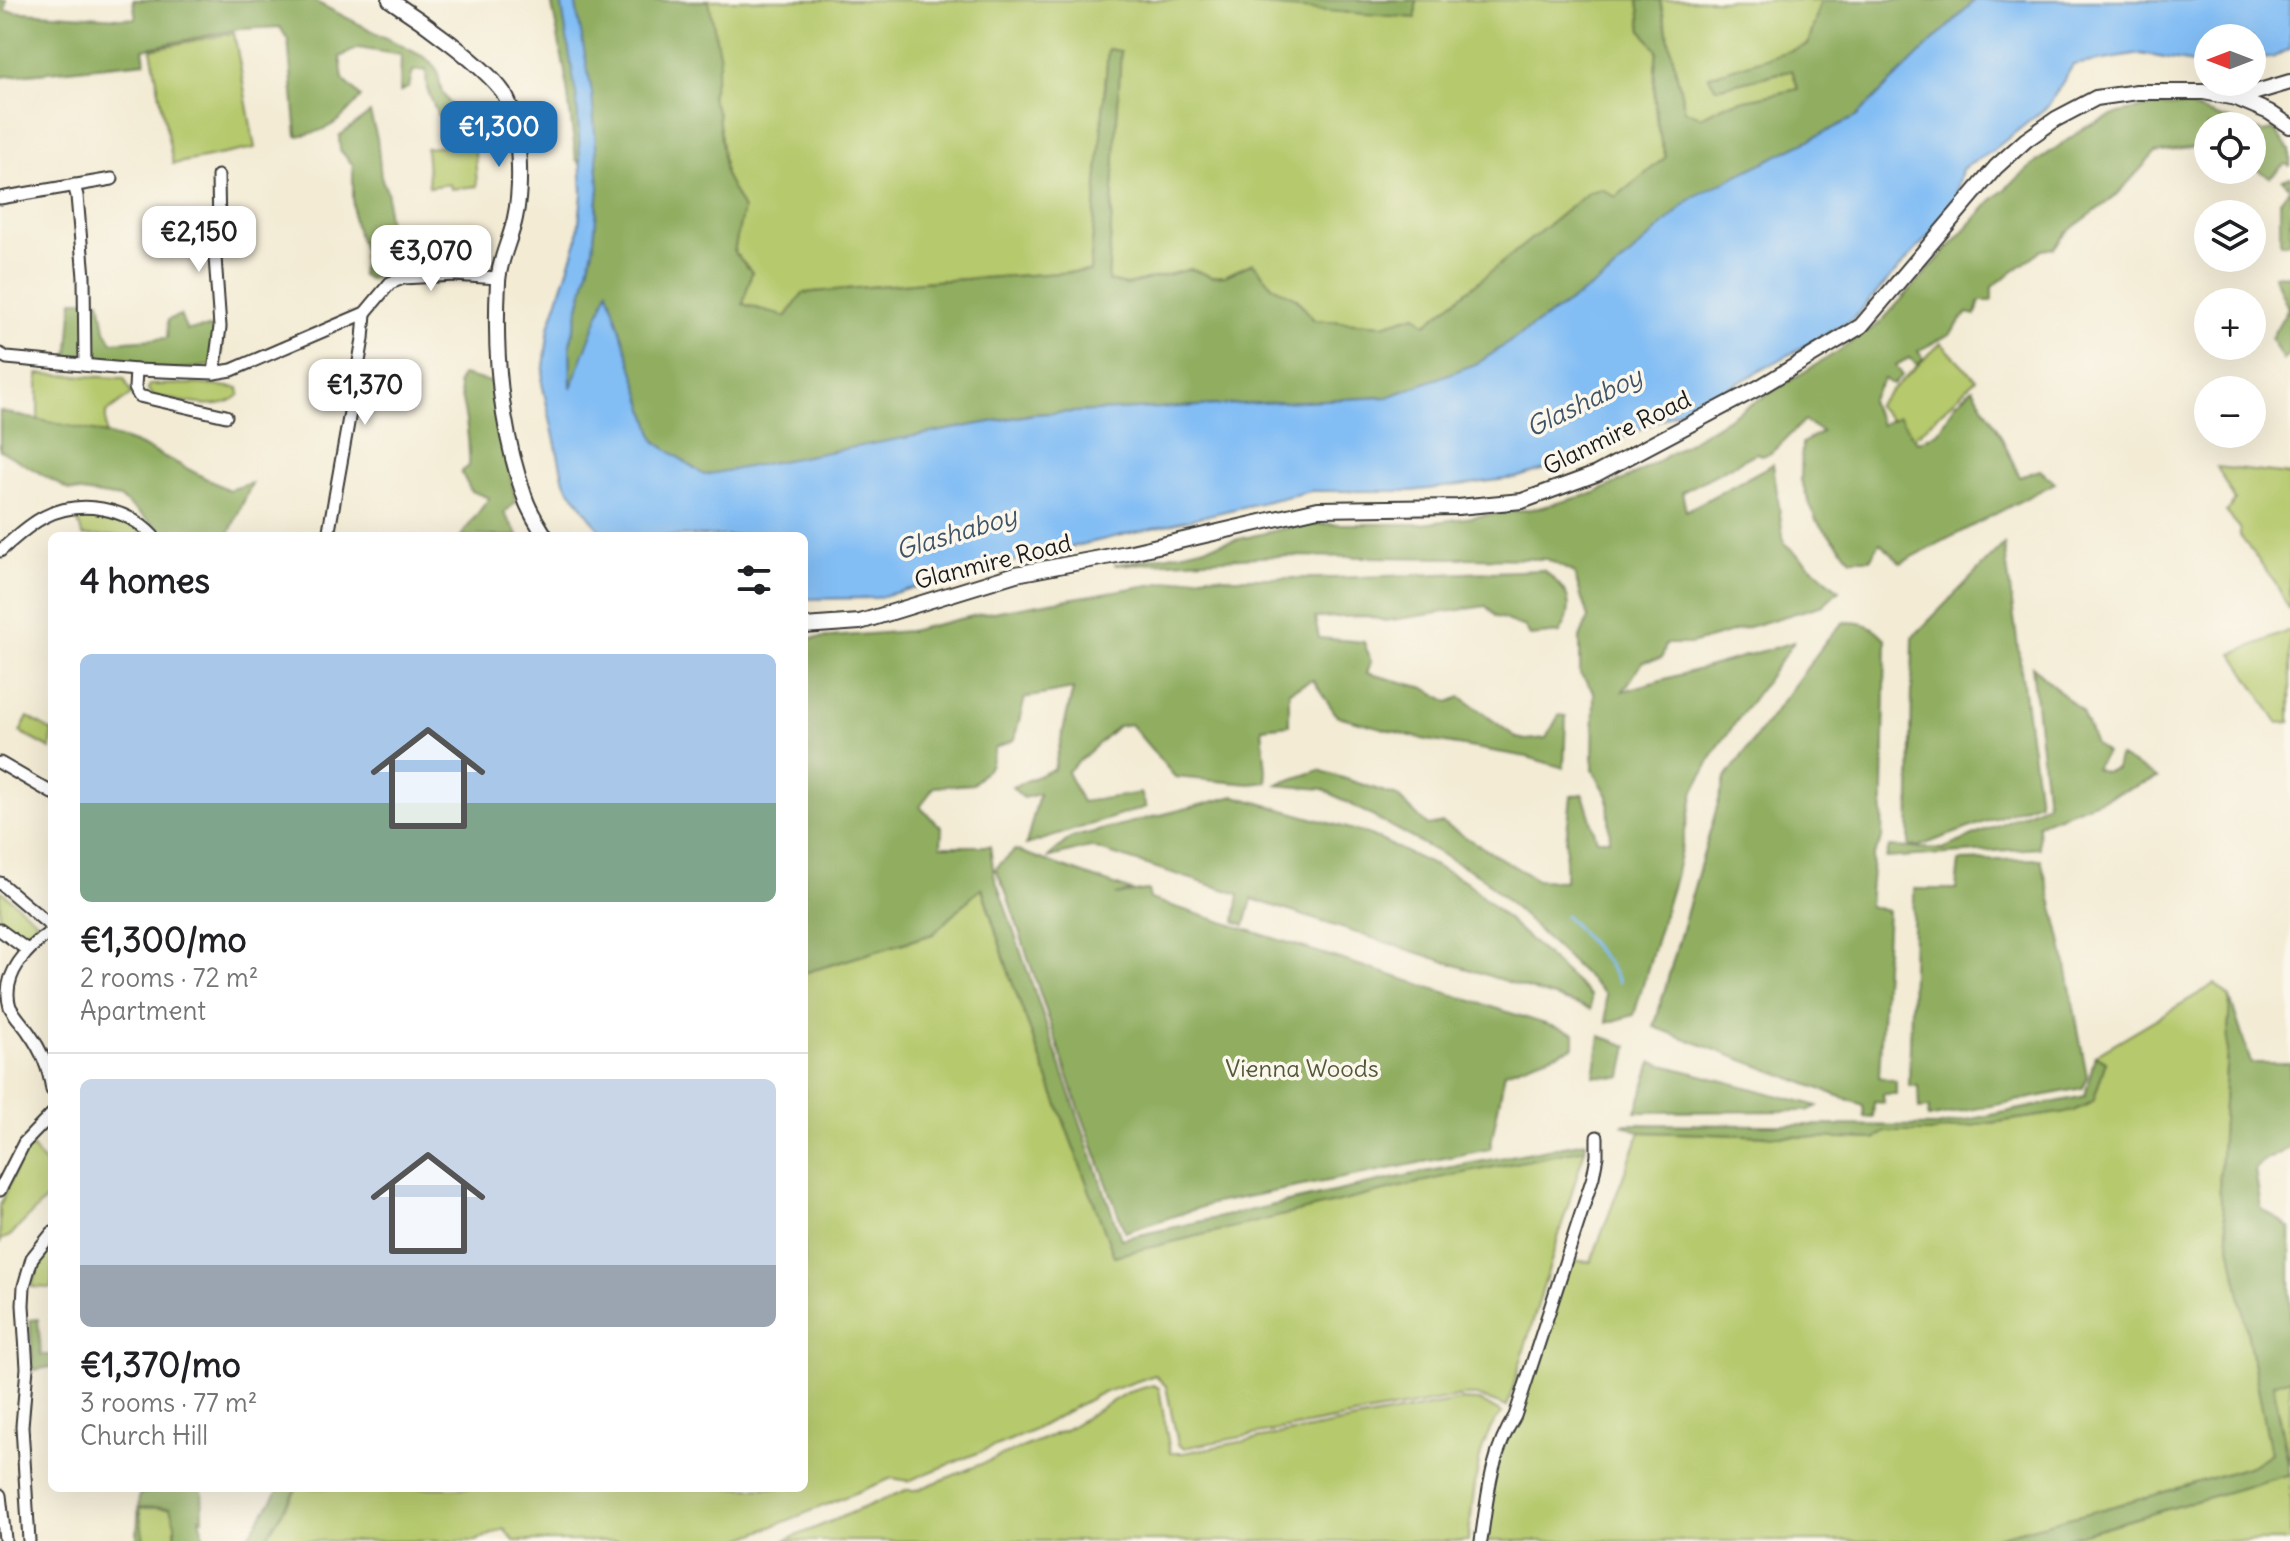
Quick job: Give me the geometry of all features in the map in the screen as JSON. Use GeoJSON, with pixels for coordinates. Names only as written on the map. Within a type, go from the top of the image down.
{"type":"FeatureCollection","features":[{"type":"Feature","properties":{"kind":"main road"},"geometry":{"type":"LineString","coordinates":[[390,0],[474,62],[502,92],[507,102],[516,134],[519,179],[516,216],[498,278],[501,401],[526,501],[543,532]]}},
{"type":"Feature","properties":{"kind":"main road"},"geometry":{"type":"LineString","coordinates":[[2236,98],[2290,82]]}},
{"type":"Feature","properties":{"kind":"main road","name":"Glanmire Road"},"geometry":{"type":"LineString","coordinates":[[808,626],[860,622],[1016,574],[1127,553],[1318,509],[1458,507],[1522,501],[1596,474],[1760,387],[1861,326],[1996,167],[2056,119],[2096,98],[2137,92],[2204,92],[2236,98],[2269,112],[2290,126]]}},
{"type":"Feature","properties":{"kind":"street"},"geometry":{"type":"LineString","coordinates":[[214,373],[220,327],[215,257],[219,223],[218,176]]}},
{"type":"Feature","properties":{"kind":"street"},"geometry":{"type":"LineString","coordinates":[[0,198],[112,179]]}},
{"type":"Feature","properties":{"kind":"street"},"geometry":{"type":"LineString","coordinates":[[74,185],[84,277],[85,365]]}},
{"type":"Feature","properties":{"kind":"street"},"geometry":{"type":"LineString","coordinates":[[0,354],[7,358],[136,370],[214,373],[249,365],[365,313],[390,283],[403,278],[454,275],[498,278]]}},
{"type":"Feature","properties":{"kind":"street"},"geometry":{"type":"LineString","coordinates":[[329,532],[365,313]]}},
{"type":"Feature","properties":{"kind":"street"},"geometry":{"type":"LineString","coordinates":[[136,370],[135,388],[139,396],[226,416]]}},
{"type":"Feature","properties":{"kind":"street"},"geometry":{"type":"LineString","coordinates":[[0,551],[44,517],[66,509],[98,507],[135,521],[148,532]]}},
{"type":"Feature","properties":{"kind":"street"},"geometry":{"type":"LineString","coordinates":[[0,763],[48,791]]}},
{"type":"Feature","properties":{"kind":"street"},"geometry":{"type":"LineString","coordinates":[[0,883],[48,925]]}},
{"type":"Feature","properties":{"kind":"street"},"geometry":{"type":"LineString","coordinates":[[0,930],[26,949]]}},
{"type":"Feature","properties":{"kind":"street"},"geometry":{"type":"LineString","coordinates":[[48,932],[26,949],[16,963],[4,1005],[48,1064]]}},
{"type":"Feature","properties":{"kind":"street"},"geometry":{"type":"LineString","coordinates":[[0,1190],[24,1143],[48,1118]]}},
{"type":"Feature","properties":{"kind":"street"},"geometry":{"type":"LineString","coordinates":[[1481,1541],[1493,1463],[1501,1439],[1515,1416],[1593,1177],[1597,1137]]}},
{"type":"Feature","properties":{"kind":"street"},"geometry":{"type":"LineString","coordinates":[[29,1541],[22,1426],[27,1368],[24,1286],[32,1258],[48,1238]]}},
{"type":"Feature","properties":{"kind":"street"},"geometry":{"type":"LineString","coordinates":[[0,1495],[5,1539]]}},
{"type":"Feature","properties":{"kind":"green space"},"geometry":{"type":"Polygon","coordinates":[[[0,0],[6,0],[5,11],[136,19],[133,0],[312,0],[426,58],[437,70],[442,92],[457,114],[438,116],[427,89],[426,70],[413,71],[409,87],[400,92],[401,55],[358,48],[340,57],[343,79],[361,97],[334,124],[297,136],[288,40],[280,27],[240,29],[143,49],[145,62],[0,77],[0,0]]]}},
{"type":"Feature","properties":{"kind":"green space"},"geometry":{"type":"Polygon","coordinates":[[[551,0],[709,1],[720,59],[711,97],[718,114],[725,175],[743,209],[734,252],[752,272],[743,304],[786,317],[803,293],[1090,271],[1108,49],[1121,51],[1108,281],[1126,285],[1191,269],[1212,277],[1225,276],[1253,263],[1272,286],[1296,298],[1314,320],[1383,325],[1416,315],[1426,324],[1589,192],[1602,189],[1616,197],[1666,157],[1655,105],[1657,51],[1642,30],[1638,0],[1660,0],[1685,111],[1701,117],[1727,104],[1798,89],[1792,70],[1716,88],[1708,76],[1808,45],[1821,0],[1975,0],[1856,117],[1694,197],[1607,277],[1478,363],[1388,397],[1033,414],[704,476],[655,441],[608,292],[571,391],[570,344],[593,249],[599,187],[576,159],[565,72],[551,0]]]}},
{"type":"Feature","properties":{"kind":"green space"},"geometry":{"type":"Polygon","coordinates":[[[705,0],[1204,0],[1416,18],[1416,0],[1638,0],[1642,30],[1657,50],[1655,105],[1658,131],[1666,157],[1616,197],[1589,192],[1426,325],[1416,315],[1383,325],[1314,320],[1296,298],[1272,286],[1253,263],[1225,276],[1212,277],[1191,269],[1126,285],[1108,281],[1120,52],[1108,50],[1090,271],[803,293],[786,317],[743,304],[734,252],[742,209],[725,175],[718,114],[711,97],[720,59],[705,0]]]}},
{"type":"Feature","properties":{"kind":"green space"},"geometry":{"type":"Polygon","coordinates":[[[1416,0],[1416,18],[1202,1],[1416,0]]]}},
{"type":"Feature","properties":{"kind":"green space"},"geometry":{"type":"Polygon","coordinates":[[[1660,0],[1821,0],[1808,45],[1716,88],[1793,70],[1798,89],[1727,104],[1701,117],[1685,112],[1660,0]]]}},
{"type":"Feature","properties":{"kind":"green space"},"geometry":{"type":"Polygon","coordinates":[[[234,33],[255,148],[173,164],[151,49],[234,33]]]}},
{"type":"Feature","properties":{"kind":"green space"},"geometry":{"type":"Polygon","coordinates":[[[2152,106],[2186,106],[2204,112],[2194,112],[2194,147],[2155,153],[2117,195],[2067,232],[2054,248],[2042,250],[1992,287],[1992,301],[1980,301],[1976,315],[1967,313],[1950,334],[1918,351],[1923,358],[1918,365],[1909,358],[1896,365],[1902,375],[1893,385],[1884,379],[1870,401],[1881,425],[1899,416],[1917,442],[1939,432],[1955,404],[1973,388],[1997,428],[2020,477],[2040,470],[2055,483],[1901,563],[1880,543],[1870,559],[1851,559],[1816,520],[1801,481],[1802,443],[1822,432],[1804,421],[1769,454],[1756,453],[1682,492],[1686,511],[1773,464],[1784,543],[1839,590],[1823,605],[1691,644],[1666,644],[1662,658],[1643,662],[1623,691],[1794,642],[1715,751],[1694,791],[1675,877],[1634,1015],[1607,1023],[1605,994],[1481,876],[1323,789],[1275,785],[1319,770],[1397,796],[1428,826],[1442,823],[1537,880],[1565,881],[1571,796],[1583,794],[1597,840],[1610,840],[1608,796],[1593,770],[1594,692],[1580,674],[1580,638],[1588,618],[1574,573],[1547,559],[1278,556],[1114,565],[1303,524],[1422,524],[1538,508],[1595,493],[1638,473],[1880,323],[1991,201],[2039,160],[2086,127],[2119,113],[2152,106]]]}},
{"type":"Feature","properties":{"kind":"green space"},"geometry":{"type":"Polygon","coordinates":[[[370,113],[377,138],[381,177],[388,194],[387,213],[394,249],[438,244],[441,255],[438,264],[391,271],[369,279],[361,275],[363,250],[353,218],[353,165],[340,150],[339,136],[370,113]]]}},
{"type":"Feature","properties":{"kind":"green space"},"geometry":{"type":"Polygon","coordinates":[[[2274,130],[2290,150],[2290,166],[2285,164],[2270,177],[2266,175],[2266,131],[2274,130]]]}},
{"type":"Feature","properties":{"kind":"green space"},"geometry":{"type":"Polygon","coordinates":[[[474,136],[477,186],[451,189],[450,184],[429,187],[426,148],[447,146],[447,139],[474,136]]]}},
{"type":"Feature","properties":{"kind":"green space"},"geometry":{"type":"Polygon","coordinates":[[[2290,177],[2290,188],[2282,180],[2290,177]]]}},
{"type":"Feature","properties":{"kind":"green space"},"geometry":{"type":"Polygon","coordinates":[[[2290,188],[2290,242],[2280,244],[2280,201],[2290,188]]]}},
{"type":"Feature","properties":{"kind":"green space"},"geometry":{"type":"Polygon","coordinates":[[[2274,275],[2290,276],[2290,353],[2283,360],[2271,338],[2288,308],[2274,275]]]}},
{"type":"Feature","properties":{"kind":"green space"},"geometry":{"type":"Polygon","coordinates":[[[73,300],[100,300],[105,330],[112,342],[167,338],[168,320],[180,315],[187,330],[223,326],[221,363],[166,369],[68,360],[73,300]]]}},
{"type":"Feature","properties":{"kind":"green space"},"geometry":{"type":"Polygon","coordinates":[[[1941,343],[1976,379],[1911,441],[1876,405],[1941,343]]]}},
{"type":"Feature","properties":{"kind":"green space"},"geometry":{"type":"Polygon","coordinates":[[[38,374],[124,378],[132,394],[106,413],[106,434],[38,421],[38,374]]]}},
{"type":"Feature","properties":{"kind":"green space"},"geometry":{"type":"Polygon","coordinates":[[[462,375],[491,382],[516,502],[504,513],[516,532],[464,532],[489,498],[471,491],[461,472],[469,466],[469,445],[458,383],[462,375]]]}},
{"type":"Feature","properties":{"kind":"green space"},"geometry":{"type":"Polygon","coordinates":[[[195,384],[239,388],[240,394],[233,400],[212,404],[154,396],[148,391],[149,385],[195,384]]]}},
{"type":"Feature","properties":{"kind":"green space"},"geometry":{"type":"Polygon","coordinates":[[[0,411],[134,443],[229,490],[252,483],[230,532],[163,532],[120,498],[69,490],[0,450],[0,411]]]}},
{"type":"Feature","properties":{"kind":"green space"},"geometry":{"type":"Polygon","coordinates":[[[2217,467],[2290,475],[2290,611],[2275,582],[2226,512],[2235,501],[2217,467]]]}},
{"type":"Feature","properties":{"kind":"green space"},"geometry":{"type":"Polygon","coordinates":[[[76,516],[121,520],[141,532],[82,532],[76,516]]]}},
{"type":"Feature","properties":{"kind":"green space"},"geometry":{"type":"Polygon","coordinates":[[[2004,544],[2039,802],[1920,846],[1909,846],[1913,637],[2004,544]]]}},
{"type":"Feature","properties":{"kind":"green space"},"geometry":{"type":"Polygon","coordinates":[[[1543,570],[1558,583],[1567,597],[1568,613],[1560,633],[1530,636],[1524,626],[1496,617],[1486,606],[1385,621],[1367,616],[1315,618],[1319,638],[1364,642],[1371,662],[1367,673],[1425,688],[1449,702],[1461,697],[1517,738],[1546,738],[1559,715],[1566,716],[1564,768],[1527,757],[1422,739],[1337,716],[1313,680],[1289,691],[1289,725],[1262,728],[1267,782],[1250,784],[1175,777],[1130,724],[1118,726],[1067,772],[1082,802],[1141,793],[1146,807],[1026,845],[1039,794],[1023,798],[1012,787],[1054,769],[1073,689],[1025,698],[1014,740],[995,748],[990,766],[973,784],[934,787],[920,807],[942,828],[941,846],[990,846],[994,875],[1121,1239],[1419,1173],[1586,1142],[1585,1149],[1439,1178],[1114,1256],[1011,979],[982,887],[933,934],[808,972],[808,639],[909,631],[981,614],[1208,575],[1333,578],[1543,570]]]}},
{"type":"Feature","properties":{"kind":"green space"},"geometry":{"type":"Polygon","coordinates":[[[1844,622],[1868,625],[1886,640],[1882,839],[1873,857],[1869,906],[1888,911],[1879,1077],[1896,1081],[1896,1094],[1883,1094],[1884,1103],[1874,1102],[1873,1118],[1864,1117],[1863,1105],[1654,1027],[1725,779],[1831,635],[1844,622]]]}},
{"type":"Feature","properties":{"kind":"green space"},"geometry":{"type":"Polygon","coordinates":[[[2290,630],[2290,722],[2278,723],[2233,654],[2290,630]]]}},
{"type":"Feature","properties":{"kind":"green space"},"geometry":{"type":"Polygon","coordinates":[[[2032,666],[2082,712],[2095,744],[2106,753],[2095,768],[2104,772],[2116,769],[2119,756],[2157,778],[2038,824],[2039,848],[1886,858],[1889,847],[1943,849],[2047,804],[2032,666]]]}},
{"type":"Feature","properties":{"kind":"green space"},"geometry":{"type":"Polygon","coordinates":[[[28,717],[48,729],[48,747],[20,732],[28,717]]]}},
{"type":"Feature","properties":{"kind":"green space"},"geometry":{"type":"Polygon","coordinates":[[[1235,796],[1368,834],[1466,881],[1591,996],[1591,1009],[1252,899],[1245,925],[1235,921],[1239,894],[1090,847],[1047,858],[1070,838],[1235,796]]]}},
{"type":"Feature","properties":{"kind":"green space","name":"Vienna Woods"},"geometry":{"type":"Polygon","coordinates":[[[1015,850],[1132,891],[1115,895],[1148,890],[1150,899],[1574,1033],[1574,1047],[1505,1072],[1490,1149],[1211,1204],[1125,1232],[1076,1100],[1005,889],[995,869],[1015,850]]]}},
{"type":"Feature","properties":{"kind":"green space"},"geometry":{"type":"Polygon","coordinates":[[[2041,859],[2061,939],[2087,1076],[2083,1088],[1928,1118],[1929,1108],[1919,1109],[1918,1086],[1909,1086],[1914,889],[1956,889],[1959,861],[2041,859]]]}},
{"type":"Feature","properties":{"kind":"green space"},"geometry":{"type":"Polygon","coordinates":[[[981,886],[1011,979],[1114,1256],[1439,1178],[1585,1149],[1507,1407],[1477,1396],[1462,1396],[1183,1448],[1178,1444],[1166,1386],[1155,1375],[1097,1395],[1030,1432],[908,1481],[892,1478],[737,1541],[514,1541],[504,1529],[476,1541],[264,1541],[295,1492],[808,1492],[808,972],[933,934],[981,886]]]}},
{"type":"Feature","properties":{"kind":"green space"},"geometry":{"type":"Polygon","coordinates":[[[0,890],[38,922],[41,927],[33,938],[23,938],[0,924],[0,890]]]}},
{"type":"Feature","properties":{"kind":"green space"},"geometry":{"type":"Polygon","coordinates":[[[2215,984],[2230,998],[2219,1189],[2271,1453],[2251,1466],[1982,1541],[1481,1541],[1499,1439],[1516,1416],[1569,1260],[1591,1262],[1640,1132],[1874,1139],[1885,1132],[1930,1132],[2073,1111],[2093,1102],[2106,1061],[2095,1055],[2215,984]]]}},
{"type":"Feature","properties":{"kind":"green space"},"geometry":{"type":"Polygon","coordinates":[[[2230,998],[2251,1063],[2290,1063],[2290,1110],[2287,1111],[2290,1148],[2262,1162],[2255,1170],[2261,1208],[2290,1228],[2290,1378],[2273,1384],[2290,1474],[2056,1541],[1982,1541],[2251,1466],[2271,1453],[2219,1189],[2230,998]]]}},
{"type":"Feature","properties":{"kind":"green space"},"geometry":{"type":"Polygon","coordinates":[[[1600,1036],[1628,1046],[1622,1077],[1594,1076],[1600,1036]]]}},
{"type":"Feature","properties":{"kind":"green space"},"geometry":{"type":"Polygon","coordinates":[[[2095,1055],[2106,1061],[2093,1102],[2073,1111],[1930,1132],[1885,1132],[1874,1139],[1640,1132],[1622,1124],[1937,1126],[2085,1096],[2095,1055]]]}},
{"type":"Feature","properties":{"kind":"green space"},"geometry":{"type":"Polygon","coordinates":[[[1652,1062],[1818,1106],[1807,1111],[1636,1112],[1652,1062]]]}},
{"type":"Feature","properties":{"kind":"green space"},"geometry":{"type":"Polygon","coordinates":[[[31,1145],[48,1168],[48,1197],[0,1244],[0,1206],[20,1159],[31,1145]]]}},
{"type":"Feature","properties":{"kind":"green space"},"geometry":{"type":"Polygon","coordinates":[[[48,1249],[48,1288],[32,1287],[39,1264],[48,1249]]]}},
{"type":"Feature","properties":{"kind":"green space"},"geometry":{"type":"Polygon","coordinates":[[[38,1319],[41,1355],[48,1355],[48,1368],[33,1370],[30,1320],[38,1319]]]}},
{"type":"Feature","properties":{"kind":"green space"},"geometry":{"type":"Polygon","coordinates":[[[2290,1378],[2290,1466],[2273,1383],[2290,1378]]]}},
{"type":"Feature","properties":{"kind":"green space"},"geometry":{"type":"Polygon","coordinates":[[[1153,1385],[1159,1388],[1170,1453],[1461,1400],[1480,1401],[1502,1413],[1486,1439],[1481,1456],[1468,1541],[784,1541],[906,1490],[917,1490],[1063,1431],[1126,1393],[1153,1385]]]}},
{"type":"Feature","properties":{"kind":"green space"},"geometry":{"type":"Polygon","coordinates":[[[2290,1474],[2290,1541],[2056,1541],[2290,1474]]]}},
{"type":"Feature","properties":{"kind":"green space"},"geometry":{"type":"Polygon","coordinates":[[[202,1492],[203,1519],[199,1518],[205,1541],[175,1541],[175,1524],[170,1508],[139,1507],[144,1541],[137,1541],[139,1494],[202,1492]]]}},
{"type":"Feature","properties":{"kind":"green space"},"geometry":{"type":"Polygon","coordinates":[[[277,1492],[295,1492],[264,1541],[245,1541],[277,1492]]]}},
{"type":"Feature","properties":{"kind":"green space"},"geometry":{"type":"Polygon","coordinates":[[[138,1508],[170,1508],[175,1524],[175,1541],[144,1541],[138,1508]]]}},
{"type":"Feature","properties":{"kind":"water","name":"Glashaboy"},"geometry":{"type":"Polygon","coordinates":[[[561,0],[575,0],[592,93],[599,187],[593,249],[570,344],[571,388],[608,290],[655,441],[704,475],[1034,414],[1388,397],[1478,363],[1607,277],[1693,197],[1856,117],[1975,0],[2290,0],[2290,49],[2272,58],[2266,58],[2266,24],[2194,24],[2194,63],[2141,54],[2073,65],[2048,106],[1991,152],[1962,169],[1953,209],[1853,319],[1738,383],[1575,460],[1515,478],[1412,491],[1311,491],[1033,556],[876,598],[808,599],[808,532],[601,532],[564,481],[542,383],[549,327],[577,241],[582,193],[577,100],[561,0]]]}},
{"type":"Feature","properties":{"kind":"waterway"},"geometry":{"type":"LineString","coordinates":[[1565,915],[1607,962],[1619,982]]}}]}
